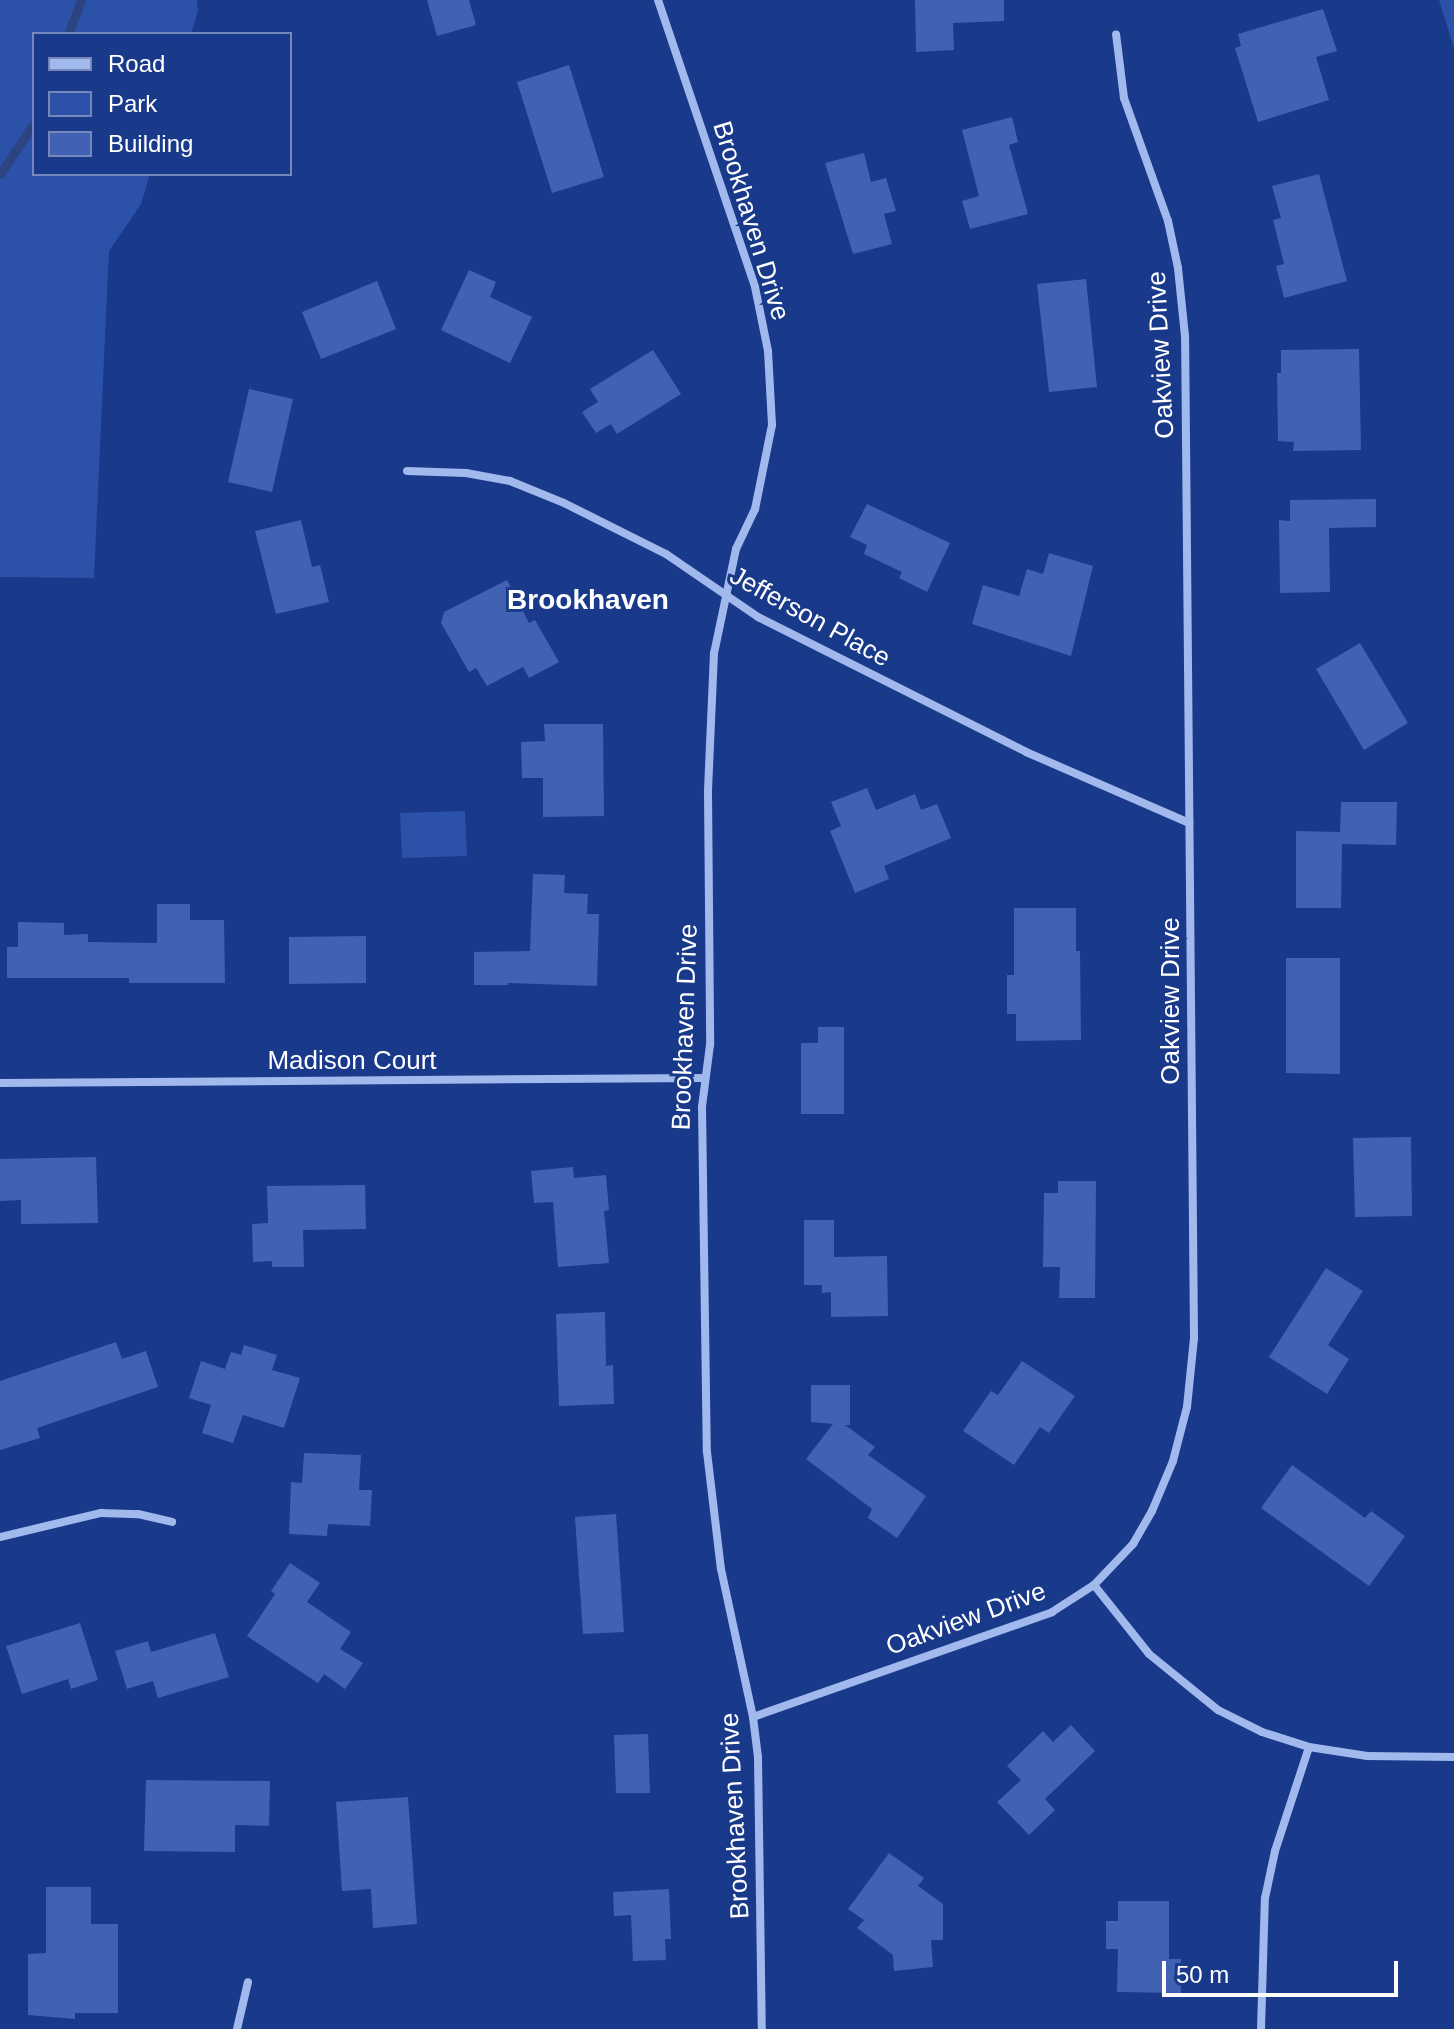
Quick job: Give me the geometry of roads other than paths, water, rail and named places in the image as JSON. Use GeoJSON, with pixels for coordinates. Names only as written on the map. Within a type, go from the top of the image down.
{"type":"FeatureCollection","features":[{"type":"Feature","properties":{"kind":"street","name":"Brookhaven Drive"},"geometry":{"type":"LineString","coordinates":[[658,0],[755,287],[768,351],[772,425],[755,509],[736,549],[724,595],[714,653],[709,744],[710,1045],[702,1107],[707,1452],[721,1569],[753,1717],[758,1757],[762,2029]]}},
{"type":"Feature","properties":{"kind":"street","name":"Oakview Drive"},"geometry":{"type":"LineString","coordinates":[[753,1717],[1052,1612],[1094,1585],[1133,1544],[1152,1511],[1173,1461],[1187,1407],[1194,1338],[1185,336],[1178,268],[1168,221],[1124,98],[1116,34]]}},
{"type":"Feature","properties":{"kind":"street","name":"Jefferson Place"},"geometry":{"type":"LineString","coordinates":[[407,471],[466,473],[510,481],[564,503],[666,554],[758,617],[1026,752],[1189,823]]}},
{"type":"Feature","properties":{"kind":"street","name":"Madison Court"},"geometry":{"type":"LineString","coordinates":[[0,1083],[705,1078]]}},
{"type":"Feature","properties":{"kind":"street"},"geometry":{"type":"LineString","coordinates":[[0,1537],[101,1513],[138,1514],[172,1522]]}},
{"type":"Feature","properties":{"kind":"street"},"geometry":{"type":"LineString","coordinates":[[1094,1585],[1149,1654],[1218,1710],[1262,1732],[1309,1747],[1367,1756],[1454,1757]]}},
{"type":"Feature","properties":{"kind":"street"},"geometry":{"type":"LineString","coordinates":[[1261,2029],[1265,1898],[1275,1851],[1309,1747]]}},
{"type":"Feature","properties":{"kind":"street"},"geometry":{"type":"LineString","coordinates":[[237,2029],[248,1982]]}},
{"type":"Feature","properties":{"kind":"waterway"},"geometry":{"type":"LineString","coordinates":[[69,32],[81,0]]}},
{"type":"Feature","properties":{"kind":"waterway"},"geometry":{"type":"LineString","coordinates":[[0,174],[32,126]]}},
{"type":"Feature","properties":{"kind":"district","name":"Brookhaven"},"geometry":{"type":"Point","coordinates":[588,600]}}]}
